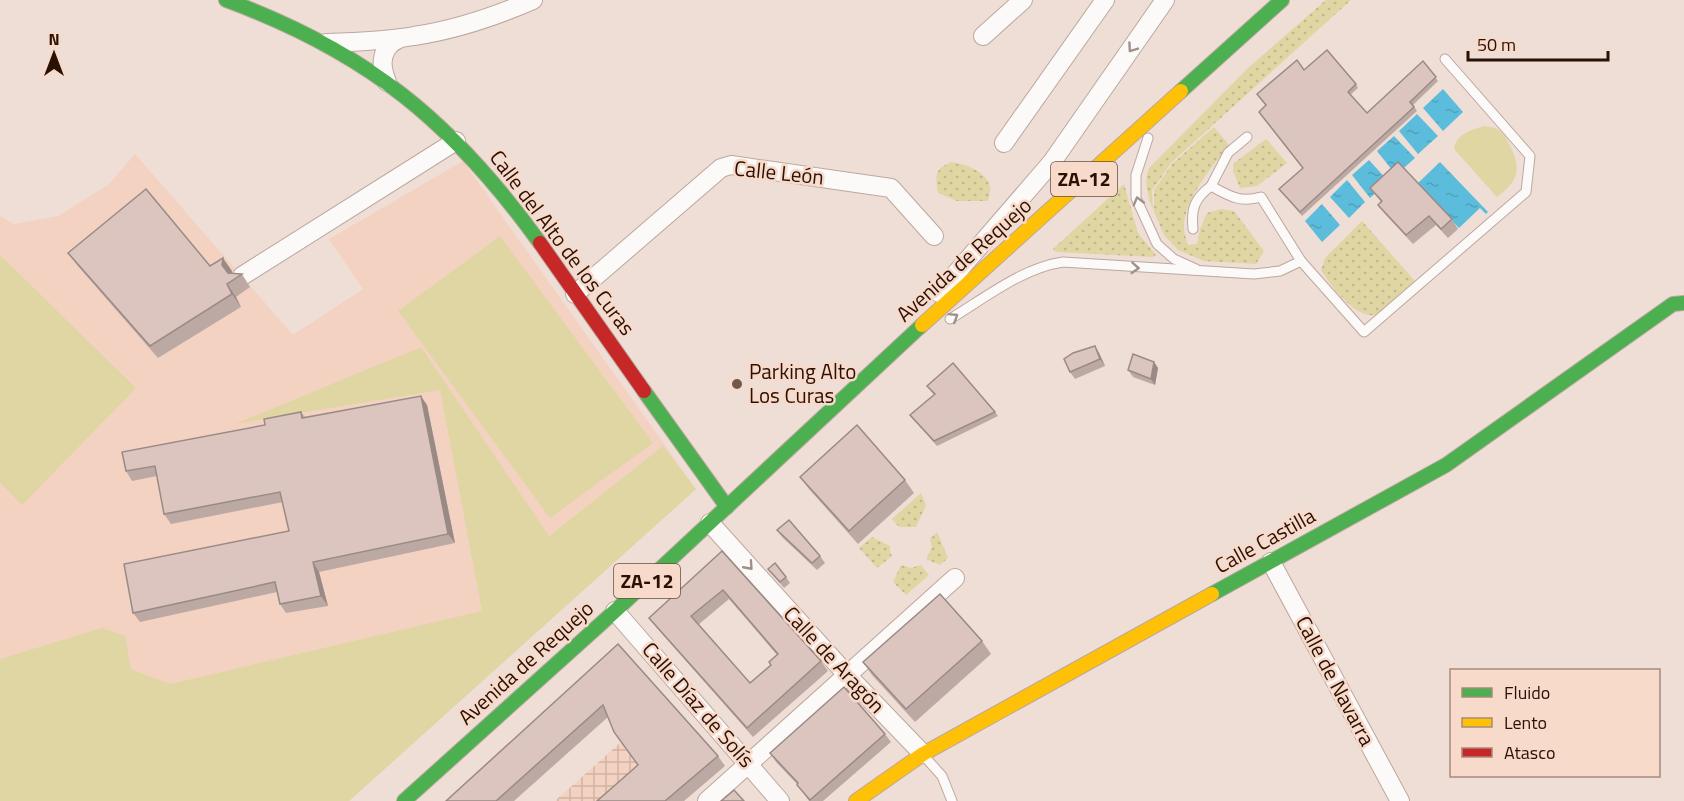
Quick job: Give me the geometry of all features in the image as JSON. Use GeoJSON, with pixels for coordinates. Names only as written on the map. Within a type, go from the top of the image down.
{"type":"FeatureCollection","features":[{"type":"Feature","properties":{"kind":"main road","name":"Calle del Alto de los Curas"},"geometry":{"type":"LineString","coordinates":[[226,0],[288,24],[326,43],[387,82],[418,106],[456,141],[506,197],[727,507]]}},
{"type":"Feature","properties":{"kind":"main road","name":"Avenida de Requejo"},"geometry":{"type":"LineString","coordinates":[[404,801],[615,611],[887,358],[1282,0]]}},
{"type":"Feature","properties":{"kind":"main road","name":"Calle Castilla"},"geometry":{"type":"LineString","coordinates":[[856,801],[923,754],[1446,465],[1673,303],[1684,303]]}},
{"type":"Feature","properties":{"kind":"street"},"geometry":{"type":"LineString","coordinates":[[326,43],[401,38],[461,26],[533,0]]}},
{"type":"Feature","properties":{"kind":"street"},"geometry":{"type":"LineString","coordinates":[[983,36],[1023,0]]}},
{"type":"Feature","properties":{"kind":"street"},"geometry":{"type":"LineString","coordinates":[[1004,143],[1105,0]]}},
{"type":"Feature","properties":{"kind":"street"},"geometry":{"type":"LineString","coordinates":[[887,358],[959,267],[1052,162],[1165,0]]}},
{"type":"Feature","properties":{"kind":"street"},"geometry":{"type":"LineString","coordinates":[[387,82],[382,67],[384,52],[390,44],[401,38]]}},
{"type":"Feature","properties":{"kind":"street"},"geometry":{"type":"LineString","coordinates":[[242,276],[456,141]]}},
{"type":"Feature","properties":{"kind":"street","name":"Calle León"},"geometry":{"type":"LineString","coordinates":[[575,294],[721,168],[731,165],[891,188],[934,236]]}},
{"type":"Feature","properties":{"kind":"street","name":"Calle de Aragón"},"geometry":{"type":"LineString","coordinates":[[710,522],[848,676],[923,754]]}},
{"type":"Feature","properties":{"kind":"street","name":"Calle de Navarra"},"geometry":{"type":"LineString","coordinates":[[1271,562],[1400,801]]}},
{"type":"Feature","properties":{"kind":"street"},"geometry":{"type":"LineString","coordinates":[[707,801],[955,578]]}},
{"type":"Feature","properties":{"kind":"street","name":"Calle Díaz de Solís"},"geometry":{"type":"LineString","coordinates":[[615,611],[780,801]]}},
{"type":"Feature","properties":{"kind":"lane"},"geometry":{"type":"LineString","coordinates":[[1211,186],[1230,198],[1240,200],[1261,197],[1301,261],[1364,332],[1526,192],[1530,156],[1445,59]]}},
{"type":"Feature","properties":{"kind":"lane"},"geometry":{"type":"LineString","coordinates":[[1162,109],[1144,145],[1136,175],[1136,198],[1157,244],[1174,259],[1201,272]]}},
{"type":"Feature","properties":{"kind":"lane"},"geometry":{"type":"LineString","coordinates":[[1192,229],[1193,207],[1203,192],[1211,186],[1228,153],[1247,137]]}},
{"type":"Feature","properties":{"kind":"lane","name":"Avenida de Requejo"},"geometry":{"type":"LineString","coordinates":[[941,325],[1024,274],[1045,265],[1063,262],[1201,272],[1267,273],[1280,271],[1301,261]]}},
{"type":"Feature","properties":{"kind":"lane","name":"Avenida de Requejo"},"geometry":{"type":"LineString","coordinates":[[887,358],[932,330]]}},
{"type":"Feature","properties":{"kind":"lane","name":"Calle de Aragón"},"geometry":{"type":"LineString","coordinates":[[923,754],[942,776],[952,801]]}},
{"type":"Feature","properties":{"kind":"shaded area"},"geometry":{"type":"Polygon","coordinates":[[[1326,0],[1351,0],[1172,162],[1152,190],[1153,211],[1146,183],[1150,167],[1248,68],[1326,0]]]}},
{"type":"Feature","properties":{"kind":"shaded area"},"geometry":{"type":"Polygon","coordinates":[[[1484,126],[1496,128],[1503,134],[1516,160],[1514,180],[1497,197],[1454,149],[1461,136],[1484,126]]]}},
{"type":"Feature","properties":{"kind":"shaded area"},"geometry":{"type":"Polygon","coordinates":[[[1214,127],[1229,145],[1200,183],[1189,205],[1184,227],[1188,245],[1197,244],[1207,213],[1221,209],[1234,211],[1264,251],[1256,264],[1204,261],[1178,250],[1164,235],[1154,212],[1154,190],[1173,163],[1214,127]]]}},
{"type":"Feature","properties":{"kind":"shaded area"},"geometry":{"type":"Polygon","coordinates":[[[1266,139],[1287,163],[1257,186],[1240,188],[1233,171],[1234,163],[1266,139]]]}},
{"type":"Feature","properties":{"kind":"shaded area"},"geometry":{"type":"Polygon","coordinates":[[[135,154],[293,335],[363,289],[329,239],[463,161],[696,489],[349,801],[0,801],[0,216],[14,224],[58,216],[109,184],[135,154]]]}},
{"type":"Feature","properties":{"kind":"shaded area"},"geometry":{"type":"Polygon","coordinates":[[[952,162],[969,167],[984,176],[990,186],[988,201],[957,201],[938,193],[937,174],[942,167],[952,162]]]}},
{"type":"Feature","properties":{"kind":"shaded area"},"geometry":{"type":"Polygon","coordinates":[[[1124,184],[1138,233],[1156,255],[1153,257],[1056,252],[1053,249],[1124,184]]]}},
{"type":"Feature","properties":{"kind":"shaded area"},"geometry":{"type":"Polygon","coordinates":[[[1362,221],[1415,281],[1379,314],[1362,313],[1354,308],[1321,270],[1325,258],[1362,221]]]}},
{"type":"Feature","properties":{"kind":"shaded area"},"geometry":{"type":"Polygon","coordinates":[[[500,236],[653,443],[550,518],[398,311],[500,236]]]}},
{"type":"Feature","properties":{"kind":"shaded area"},"geometry":{"type":"Polygon","coordinates":[[[0,255],[136,388],[22,505],[0,483],[0,255]]]}},
{"type":"Feature","properties":{"kind":"shaded area"},"geometry":{"type":"Polygon","coordinates":[[[421,347],[549,536],[663,446],[696,489],[349,801],[0,801],[0,659],[102,628],[125,636],[131,669],[170,684],[482,611],[440,390],[235,424],[421,347]]]}},
{"type":"Feature","properties":{"kind":"shaded area"},"geometry":{"type":"Polygon","coordinates":[[[921,493],[926,505],[916,527],[899,527],[892,519],[921,493]]]}},
{"type":"Feature","properties":{"kind":"shaded area"},"geometry":{"type":"Polygon","coordinates":[[[937,532],[948,558],[940,565],[926,559],[932,547],[930,539],[937,532]]]}},
{"type":"Feature","properties":{"kind":"shaded area"},"geometry":{"type":"Polygon","coordinates":[[[872,537],[890,546],[892,556],[877,568],[859,548],[872,537]]]}},
{"type":"Feature","properties":{"kind":"shaded area"},"geometry":{"type":"Polygon","coordinates":[[[901,565],[911,568],[921,565],[929,575],[906,595],[893,582],[901,565]]]}},
{"type":"Feature","properties":{"kind":"shaded area"},"geometry":{"type":"Polygon","coordinates":[[[621,742],[645,776],[615,801],[555,801],[621,742]]]}},
{"type":"Feature","properties":{"kind":"water"},"geometry":{"type":"Polygon","coordinates":[[[1443,89],[1463,112],[1443,131],[1423,108],[1443,89]]]}},
{"type":"Feature","properties":{"kind":"water"},"geometry":{"type":"Polygon","coordinates":[[[1417,114],[1438,136],[1418,154],[1399,131],[1417,114]]]}},
{"type":"Feature","properties":{"kind":"water"},"geometry":{"type":"Polygon","coordinates":[[[1394,136],[1415,158],[1396,175],[1377,151],[1394,136]]]}},
{"type":"Feature","properties":{"kind":"water"},"geometry":{"type":"Polygon","coordinates":[[[1369,160],[1388,181],[1370,198],[1352,175],[1369,160]]]}},
{"type":"Feature","properties":{"kind":"water"},"geometry":{"type":"Polygon","coordinates":[[[1440,162],[1488,212],[1486,214],[1480,208],[1459,228],[1417,184],[1440,162]]]}},
{"type":"Feature","properties":{"kind":"water"},"geometry":{"type":"Polygon","coordinates":[[[1347,180],[1365,202],[1349,218],[1330,197],[1347,180]]]}},
{"type":"Feature","properties":{"kind":"water"},"geometry":{"type":"Polygon","coordinates":[[[1322,204],[1340,225],[1322,242],[1305,221],[1322,204]]]}},
{"type":"Feature","properties":{"kind":"building"},"geometry":{"type":"Polygon","coordinates":[[[1327,50],[1356,84],[1348,92],[1367,113],[1423,61],[1436,77],[1410,102],[1414,107],[1300,212],[1279,189],[1303,168],[1259,112],[1266,105],[1257,94],[1297,60],[1304,70],[1327,50]]]}},
{"type":"Feature","properties":{"kind":"building"},"geometry":{"type":"Polygon","coordinates":[[[1398,162],[1452,219],[1441,229],[1429,216],[1406,235],[1378,205],[1382,201],[1370,188],[1398,162]]]}},
{"type":"Feature","properties":{"kind":"building"},"geometry":{"type":"Polygon","coordinates":[[[146,189],[210,266],[223,258],[222,265],[228,273],[242,274],[227,284],[232,294],[150,346],[68,253],[146,189]]]}},
{"type":"Feature","properties":{"kind":"building"},"geometry":{"type":"Polygon","coordinates":[[[1095,346],[1100,359],[1070,372],[1064,359],[1073,353],[1095,346]]]}},
{"type":"Feature","properties":{"kind":"building"},"geometry":{"type":"Polygon","coordinates":[[[1133,354],[1154,362],[1151,379],[1128,370],[1133,354]]]}},
{"type":"Feature","properties":{"kind":"building"},"geometry":{"type":"Polygon","coordinates":[[[953,363],[995,412],[934,441],[910,415],[935,394],[927,386],[953,363]]]}},
{"type":"Feature","properties":{"kind":"building"},"geometry":{"type":"Polygon","coordinates":[[[421,396],[448,534],[313,562],[321,596],[280,604],[275,582],[133,613],[124,564],[289,531],[280,492],[164,514],[155,466],[126,471],[122,452],[265,425],[264,419],[301,412],[302,418],[421,396]]]}},
{"type":"Feature","properties":{"kind":"building"},"geometry":{"type":"Polygon","coordinates":[[[857,425],[905,480],[849,531],[800,477],[857,425]]]}},
{"type":"Feature","properties":{"kind":"building"},"geometry":{"type":"Polygon","coordinates":[[[789,520],[820,556],[812,563],[777,530],[789,520]]]}},
{"type":"Feature","properties":{"kind":"building"},"geometry":{"type":"Polygon","coordinates":[[[722,551],[821,661],[747,728],[649,618],[722,551]],[[723,590],[691,616],[750,683],[771,665],[769,662],[778,654],[723,590]]]}},
{"type":"Feature","properties":{"kind":"building"},"geometry":{"type":"Polygon","coordinates":[[[775,563],[786,577],[780,582],[768,569],[775,563]]]}},
{"type":"Feature","properties":{"kind":"building"},"geometry":{"type":"Polygon","coordinates":[[[940,594],[982,641],[906,709],[863,662],[940,594]]]}},
{"type":"Feature","properties":{"kind":"building"},"geometry":{"type":"Polygon","coordinates":[[[618,644],[718,756],[665,801],[597,801],[638,765],[614,732],[603,705],[496,801],[446,801],[618,644]]]}},
{"type":"Feature","properties":{"kind":"building"},"geometry":{"type":"Polygon","coordinates":[[[844,687],[885,734],[810,800],[797,785],[798,783],[770,753],[844,687]]]}},
{"type":"Feature","properties":{"kind":"building"},"geometry":{"type":"Polygon","coordinates":[[[734,790],[744,801],[721,801],[734,790]]]}},
{"type":"Feature","properties":{"kind":"traffic: fast"},"geometry":{"type":"LineString","coordinates":[[226,0],[276,20],[322,43],[403,95],[439,126],[474,161],[540,243]]}},
{"type":"Feature","properties":{"kind":"traffic: fast"},"geometry":{"type":"LineString","coordinates":[[1181,91],[1282,0]]}},
{"type":"Feature","properties":{"kind":"traffic: fast"},"geometry":{"type":"LineString","coordinates":[[1212,594],[1446,465],[1673,304],[1684,303]]}},
{"type":"Feature","properties":{"kind":"traffic: fast"},"geometry":{"type":"LineString","coordinates":[[404,801],[615,611],[922,325]]}},
{"type":"Feature","properties":{"kind":"traffic: fast"},"geometry":{"type":"LineString","coordinates":[[644,391],[727,507]]}},
{"type":"Feature","properties":{"kind":"traffic: slow"},"geometry":{"type":"LineString","coordinates":[[922,325],[1181,91]]}},
{"type":"Feature","properties":{"kind":"traffic: slow"},"geometry":{"type":"LineString","coordinates":[[856,801],[923,754],[1212,594]]}},
{"type":"Feature","properties":{"kind":"traffic: jam"},"geometry":{"type":"LineString","coordinates":[[540,243],[644,391]]}},
{"type":"Feature","properties":{"kind":"place","name":"Parking Alto Los Curas"},"geometry":{"type":"Point","coordinates":[737,384]}}]}
